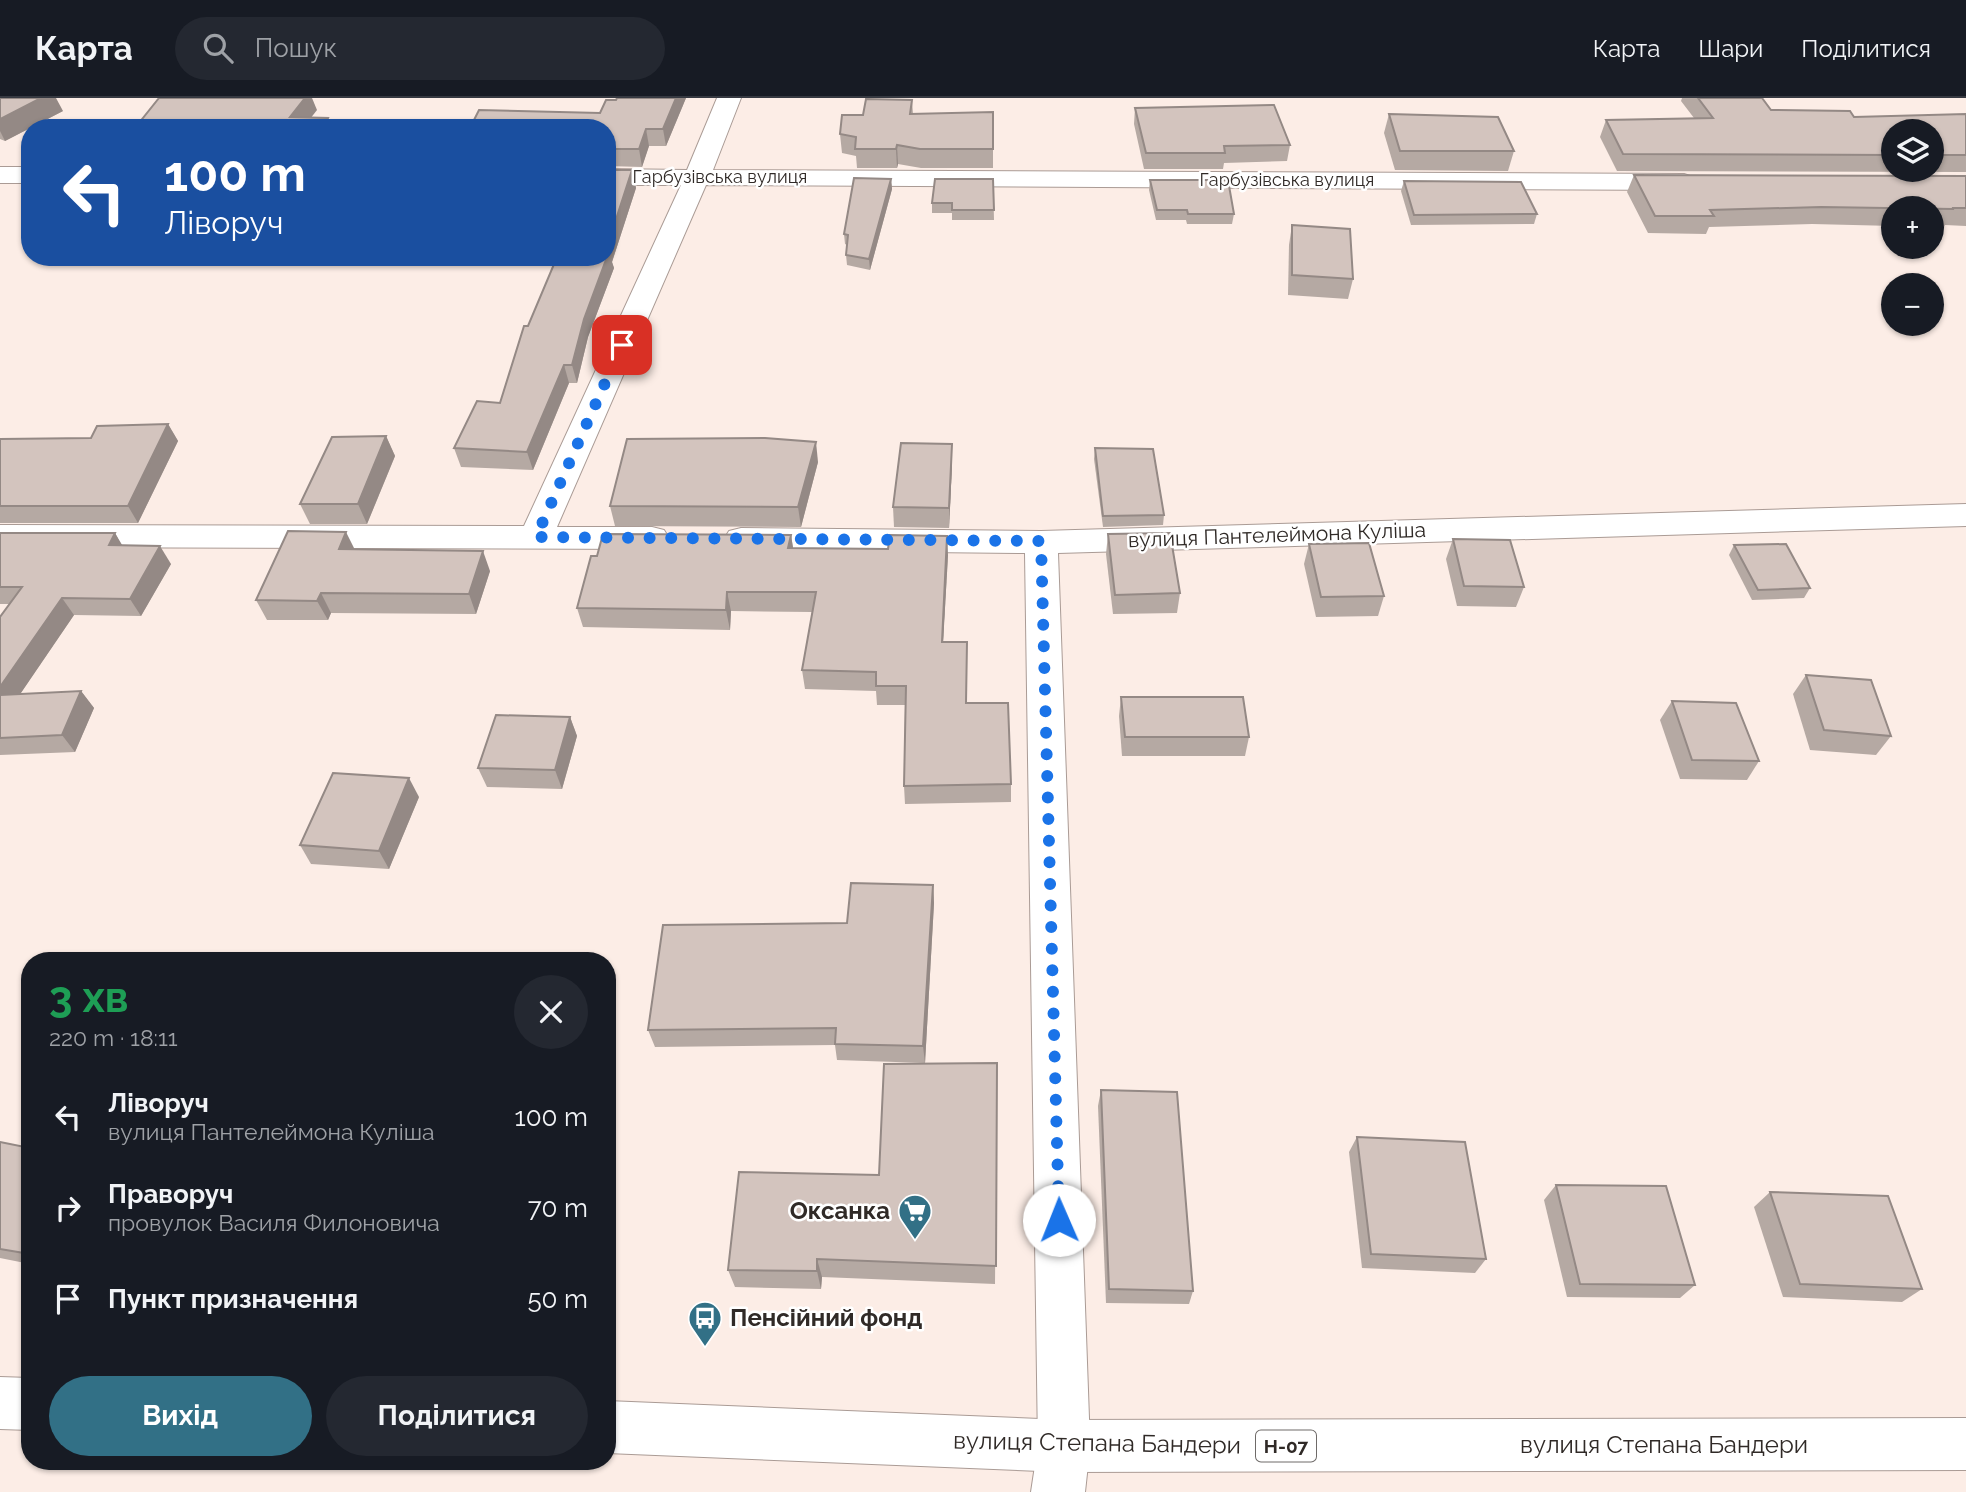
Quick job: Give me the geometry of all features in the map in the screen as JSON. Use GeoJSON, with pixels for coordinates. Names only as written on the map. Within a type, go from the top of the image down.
{"type":"FeatureCollection","features":[{"type":"Feature","properties":{"kind":"street"},"geometry":{"type":"LineString","coordinates":[[536,537],[697,177],[729,98]]}},
{"type":"Feature","properties":{"kind":"street"},"geometry":{"type":"LineString","coordinates":[[0,175],[21,175]]}},
{"type":"Feature","properties":{"kind":"street","name":"Гарбузівська вулиця"},"geometry":{"type":"LineString","coordinates":[[616,177],[1715,182]]}},
{"type":"Feature","properties":{"kind":"street","name":"вулиця Пантелеймона Куліша"},"geometry":{"type":"LineString","coordinates":[[0,536],[1041,541],[1966,516]]}},
{"type":"Feature","properties":{"kind":"street"},"geometry":{"type":"LineString","coordinates":[[1041,541],[1061,1469]]}},
{"type":"Feature","properties":{"kind":"street"},"geometry":{"type":"LineString","coordinates":[[0,1403],[21,1404]]}},
{"type":"Feature","properties":{"kind":"street","name":"вулиця Степана Бандери"},"geometry":{"type":"LineString","coordinates":[[616,1428],[1061,1469],[1966,1444]]}},
{"type":"Feature","properties":{"kind":"building"},"geometry":{"type":"Polygon","coordinates":[[[0,98],[41,98],[0,119],[0,98]]]}},
{"type":"Feature","properties":{"kind":"building"},"geometry":{"type":"Polygon","coordinates":[[[159,98],[305,98],[290,117],[328,118],[328,119],[142,119],[159,98]]]}},
{"type":"Feature","properties":{"kind":"building"},"geometry":{"type":"Polygon","coordinates":[[[676,98],[663,129],[646,129],[639,149],[616,149],[616,119],[474,119],[479,110],[600,113],[606,100],[676,98]]]}},
{"type":"Feature","properties":{"kind":"building"},"geometry":{"type":"Polygon","coordinates":[[[1698,98],[1762,98],[1771,110],[1850,111],[1854,117],[1966,114],[1966,155],[1944,155],[1944,119],[1881,119],[1881,155],[1623,154],[1606,120],[1713,118],[1698,98]]]}},
{"type":"Feature","properties":{"kind":"building"},"geometry":{"type":"Polygon","coordinates":[[[866,99],[912,100],[910,114],[993,112],[993,149],[920,149],[897,145],[896,149],[855,149],[856,137],[840,134],[842,115],[863,115],[866,99]]]}},
{"type":"Feature","properties":{"kind":"building"},"geometry":{"type":"Polygon","coordinates":[[[1274,105],[1290,145],[1224,146],[1225,153],[1146,153],[1135,108],[1274,105]]]}},
{"type":"Feature","properties":{"kind":"building"},"geometry":{"type":"Polygon","coordinates":[[[1389,114],[1498,117],[1514,151],[1400,151],[1389,114]]]}},
{"type":"Feature","properties":{"kind":"building"},"geometry":{"type":"Polygon","coordinates":[[[616,170],[632,170],[616,219],[616,170]]]}},
{"type":"Feature","properties":{"kind":"building"},"geometry":{"type":"Polygon","coordinates":[[[1634,175],[1881,176],[1881,182],[1944,182],[1944,176],[1966,176],[1966,208],[1944,209],[1944,196],[1881,196],[1881,208],[1710,210],[1714,216],[1655,216],[1634,175]]]}},
{"type":"Feature","properties":{"kind":"building"},"geometry":{"type":"Polygon","coordinates":[[[854,178],[891,179],[869,259],[846,255],[848,235],[844,234],[854,178]]]}},
{"type":"Feature","properties":{"kind":"building"},"geometry":{"type":"Polygon","coordinates":[[[935,179],[993,179],[994,210],[952,210],[952,203],[932,203],[935,179]]]}},
{"type":"Feature","properties":{"kind":"building"},"geometry":{"type":"Polygon","coordinates":[[[1150,180],[1228,180],[1234,214],[1188,214],[1187,210],[1157,210],[1150,180]]]}},
{"type":"Feature","properties":{"kind":"building"},"geometry":{"type":"Polygon","coordinates":[[[1404,181],[1521,182],[1537,214],[1414,215],[1404,181]]]}},
{"type":"Feature","properties":{"kind":"building"},"geometry":{"type":"Polygon","coordinates":[[[1292,225],[1350,229],[1353,279],[1292,275],[1292,225]]]}},
{"type":"Feature","properties":{"kind":"building"},"geometry":{"type":"Polygon","coordinates":[[[553,266],[604,266],[584,319],[572,365],[564,365],[527,452],[454,448],[477,401],[500,403],[524,326],[528,326],[553,266]]]}},
{"type":"Feature","properties":{"kind":"building"},"geometry":{"type":"Polygon","coordinates":[[[168,424],[128,506],[0,506],[0,439],[91,438],[97,426],[168,424]]]}},
{"type":"Feature","properties":{"kind":"building"},"geometry":{"type":"Polygon","coordinates":[[[386,436],[358,504],[300,504],[332,437],[386,436]]]}},
{"type":"Feature","properties":{"kind":"building"},"geometry":{"type":"Polygon","coordinates":[[[765,438],[816,442],[798,507],[610,506],[627,439],[765,438]]]}},
{"type":"Feature","properties":{"kind":"building"},"geometry":{"type":"Polygon","coordinates":[[[901,443],[952,444],[949,508],[893,507],[901,443]]]}},
{"type":"Feature","properties":{"kind":"building"},"geometry":{"type":"Polygon","coordinates":[[[1095,448],[1153,449],[1164,515],[1103,516],[1095,448]]]}},
{"type":"Feature","properties":{"kind":"building"},"geometry":{"type":"Polygon","coordinates":[[[288,531],[346,532],[339,549],[483,551],[469,594],[321,593],[317,601],[256,600],[288,531]]]}},
{"type":"Feature","properties":{"kind":"building"},"geometry":{"type":"Polygon","coordinates":[[[0,533],[115,533],[109,545],[160,546],[130,599],[62,598],[0,687],[0,617],[22,587],[0,587],[0,533]]]}},
{"type":"Feature","properties":{"kind":"building"},"geometry":{"type":"Polygon","coordinates":[[[1170,533],[1180,593],[1115,595],[1108,534],[1170,533]]]}},
{"type":"Feature","properties":{"kind":"building"},"geometry":{"type":"Polygon","coordinates":[[[603,534],[791,535],[788,548],[888,549],[890,535],[947,536],[942,642],[967,642],[966,703],[1008,703],[1011,784],[904,786],[906,686],[876,686],[876,672],[802,670],[816,592],[727,592],[726,610],[577,608],[591,556],[597,556],[603,534]]]}},
{"type":"Feature","properties":{"kind":"building"},"geometry":{"type":"Polygon","coordinates":[[[1453,539],[1510,540],[1524,587],[1464,586],[1453,539]]]}},
{"type":"Feature","properties":{"kind":"building"},"geometry":{"type":"Polygon","coordinates":[[[1369,543],[1384,596],[1321,597],[1309,544],[1369,543]]]}},
{"type":"Feature","properties":{"kind":"building"},"geometry":{"type":"Polygon","coordinates":[[[1786,544],[1810,588],[1758,590],[1734,545],[1786,544]]]}},
{"type":"Feature","properties":{"kind":"building"},"geometry":{"type":"Polygon","coordinates":[[[1806,675],[1871,680],[1891,736],[1824,730],[1806,675]]]}},
{"type":"Feature","properties":{"kind":"building"},"geometry":{"type":"Polygon","coordinates":[[[81,691],[62,735],[0,738],[0,695],[81,691]]]}},
{"type":"Feature","properties":{"kind":"building"},"geometry":{"type":"Polygon","coordinates":[[[1121,697],[1243,697],[1249,737],[1125,737],[1121,697]]]}},
{"type":"Feature","properties":{"kind":"building"},"geometry":{"type":"Polygon","coordinates":[[[1672,701],[1736,703],[1759,761],[1692,760],[1672,701]]]}},
{"type":"Feature","properties":{"kind":"building"},"geometry":{"type":"Polygon","coordinates":[[[496,715],[570,717],[555,770],[478,768],[496,715]]]}},
{"type":"Feature","properties":{"kind":"building"},"geometry":{"type":"Polygon","coordinates":[[[333,773],[409,778],[379,851],[300,845],[333,773]]]}},
{"type":"Feature","properties":{"kind":"building"},"geometry":{"type":"Polygon","coordinates":[[[851,883],[933,885],[923,1046],[835,1044],[836,1028],[648,1030],[663,925],[847,923],[851,883]]]}},
{"type":"Feature","properties":{"kind":"building"},"geometry":{"type":"Polygon","coordinates":[[[997,1063],[996,1266],[817,1259],[817,1271],[728,1270],[739,1172],[879,1175],[884,1064],[997,1063]]]}},
{"type":"Feature","properties":{"kind":"building"},"geometry":{"type":"Polygon","coordinates":[[[1101,1090],[1177,1092],[1193,1291],[1109,1289],[1101,1090]]]}},
{"type":"Feature","properties":{"kind":"building"},"geometry":{"type":"Polygon","coordinates":[[[1357,1137],[1465,1142],[1486,1259],[1371,1254],[1357,1137]]]}},
{"type":"Feature","properties":{"kind":"building"},"geometry":{"type":"Polygon","coordinates":[[[0,1142],[21,1146],[21,1252],[0,1249],[0,1142]]]}},
{"type":"Feature","properties":{"kind":"building"},"geometry":{"type":"Polygon","coordinates":[[[1556,1185],[1666,1186],[1695,1285],[1580,1284],[1556,1185]]]}},
{"type":"Feature","properties":{"kind":"building"},"geometry":{"type":"Polygon","coordinates":[[[1770,1192],[1888,1196],[1922,1289],[1800,1284],[1770,1192]]]}},
{"type":"Feature","properties":{"kind":"place","name":"Оксанка"},"geometry":{"type":"Point","coordinates":[915,1241]}},
{"type":"Feature","properties":{"kind":"place","name":"Пенсійний фонд"},"geometry":{"type":"Point","coordinates":[705,1348]}},
{"type":"Feature","properties":{"kind":"route"},"geometry":{"type":"LineString","coordinates":[[622,345],[536,537],[1041,541],[1059,1220]]}}]}
